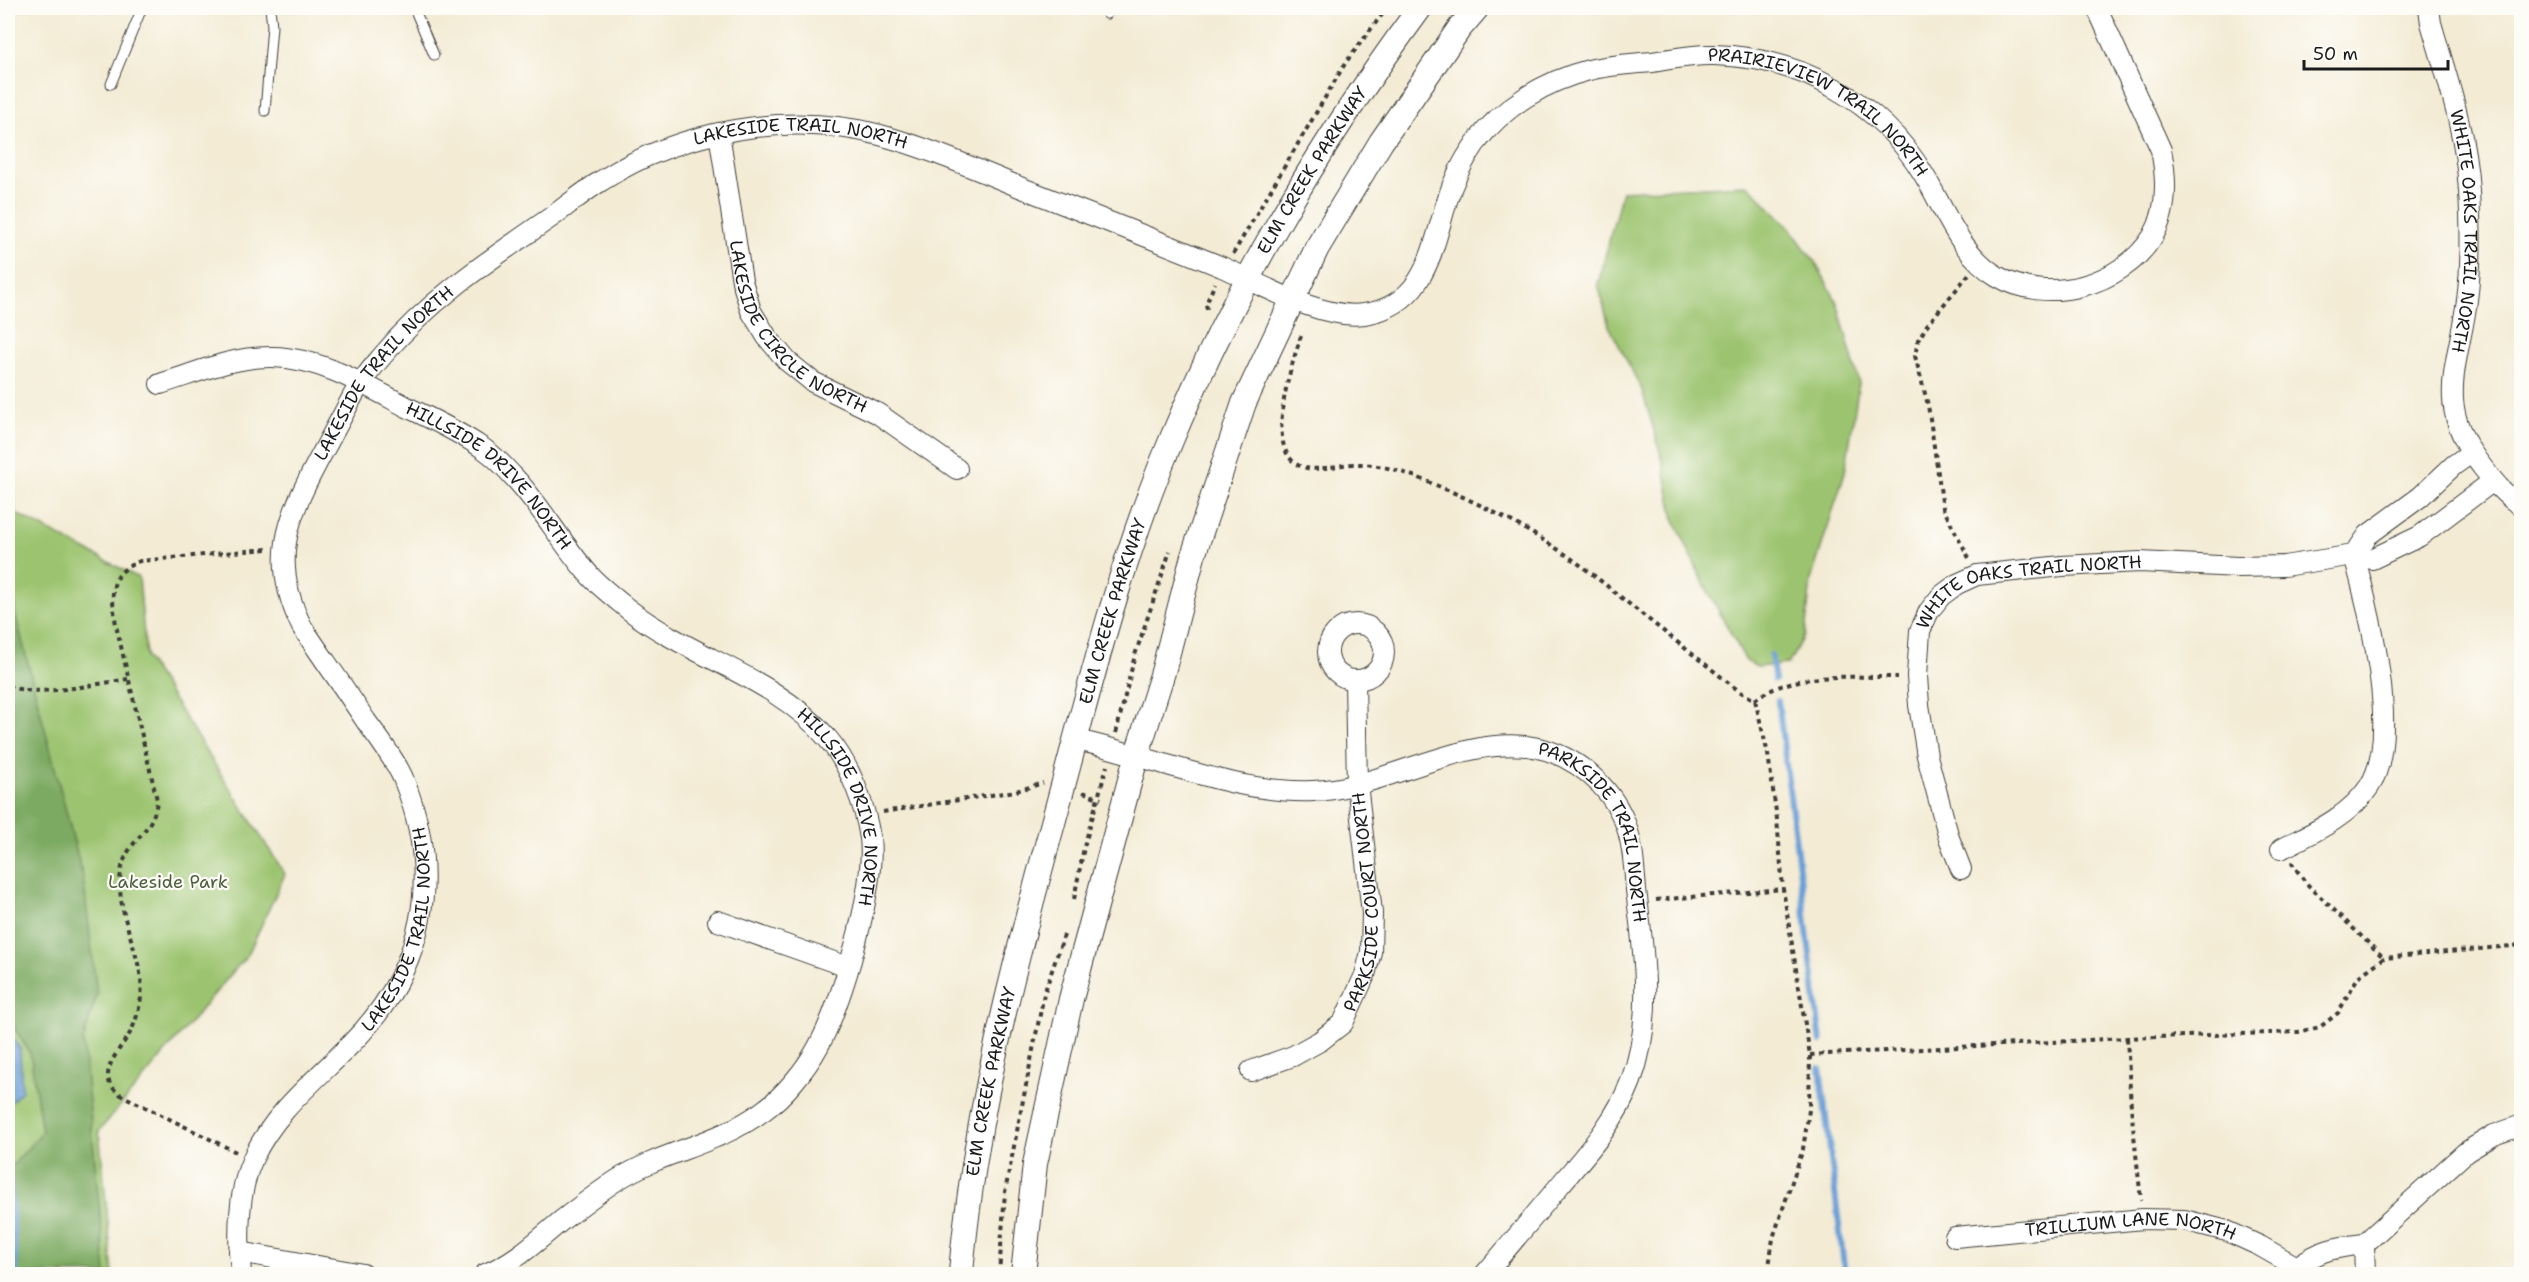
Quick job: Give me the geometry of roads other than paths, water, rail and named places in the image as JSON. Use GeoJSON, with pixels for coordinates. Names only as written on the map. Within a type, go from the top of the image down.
{"type":"FeatureCollection","features":[{"type":"Feature","properties":{"kind":"street","name":"ELM CREEK PARKWAY"},"geometry":{"type":"LineString","coordinates":[[961,1275],[981,1114],[1012,974],[1114,601],[1161,466],[1246,279],[1317,157],[1377,67],[1420,8]]}},
{"type":"Feature","properties":{"kind":"street"},"geometry":{"type":"LineString","coordinates":[[1023,1275],[1035,1164],[1071,999],[1137,754],[1163,672],[1193,556],[1244,403],[1302,303],[1317,248],[1381,142],[1459,29],[1477,8]]}},
{"type":"Feature","properties":{"kind":"street","name":"PRAIRIEVIEW TRAIL NORTH"},"geometry":{"type":"LineString","coordinates":[[1302,303],[1348,315],[1365,314],[1382,310],[1404,297],[1422,278],[1435,246],[1448,196],[1474,145],[1511,106],[1556,81],[1590,70],[1705,54],[1762,59],[1797,69],[1831,86],[1866,108],[1909,152],[1962,243],[1979,262],[1994,274],[2032,289],[2056,291],[2103,279],[2125,267],[2142,251],[2155,232],[2165,196],[2166,172],[2161,150],[2097,8]]}},
{"type":"Feature","properties":{"kind":"street","name":"WHITE OAKS TRAIL NORTH"},"geometry":{"type":"LineString","coordinates":[[1961,870],[1949,838],[1927,756],[1918,705],[1917,676],[1920,631],[1929,611],[1941,596],[1957,584],[1977,574],[2062,566],[2140,562],[2238,567],[2284,566],[2355,555],[2372,559],[2420,536],[2493,481],[2471,453],[2452,408],[2452,379],[2467,300],[2471,243],[2469,188],[2462,131],[2431,23],[2429,8]]}},
{"type":"Feature","properties":{"kind":"street","name":"LAKESIDE TRAIL NORTH"},"geometry":{"type":"LineString","coordinates":[[241,1275],[240,1214],[252,1159],[289,1104],[379,1014],[401,979],[417,940],[423,898],[423,858],[416,815],[402,776],[302,627],[286,587],[283,548],[295,505],[361,382],[402,333],[444,293],[602,180],[642,159],[677,145],[719,133],[768,126],[826,126],[876,134],[932,152],[1302,303]]}},
{"type":"Feature","properties":{"kind":"street","name":"LAKESIDE CIRCLE NORTH"},"geometry":{"type":"LineString","coordinates":[[719,133],[742,280],[752,311],[767,337],[787,361],[813,381],[877,413],[957,469]]}},
{"type":"Feature","properties":{"kind":"street","name":"HILLSIDE DRIVE NORTH"},"geometry":{"type":"LineString","coordinates":[[160,384],[241,359],[273,357],[304,361],[361,382],[485,450],[539,505],[592,578],[631,611],[670,636],[774,693],[804,715],[830,742],[848,773],[864,814],[870,840],[869,884],[848,967],[834,1011],[818,1049],[794,1080],[766,1110],[733,1131],[657,1160],[622,1177],[572,1212],[521,1254],[499,1269],[485,1275]]}},
{"type":"Feature","properties":{"kind":"street"},"geometry":{"type":"LineString","coordinates":[[2281,849],[2325,826],[2356,803],[2370,786],[2379,764],[2383,741],[2381,692],[2374,637],[2355,555],[2368,535],[2420,497],[2454,465],[2471,453]]}},
{"type":"Feature","properties":{"kind":"street"},"geometry":{"type":"LineString","coordinates":[[2493,481],[2512,500],[2522,506]]}},
{"type":"Feature","properties":{"kind":"street","name":"PARKSIDE COURT NORTH"},"geometry":{"type":"LineString","coordinates":[[1251,1071],[1293,1056],[1320,1041],[1343,1023],[1365,975],[1371,952],[1372,913],[1357,784],[1355,680]]}},
{"type":"Feature","properties":{"kind":"street","name":"PARKSIDE TRAIL NORTH"},"geometry":{"type":"LineString","coordinates":[[1076,740],[1137,754],[1226,781],[1270,790],[1314,791],[1357,784],[1479,748],[1512,744],[1540,748],[1565,756],[1591,775],[1610,797],[1624,820],[1631,847],[1638,902],[1645,965],[1645,1004],[1641,1043],[1631,1081],[1614,1116],[1485,1275]]}},
{"type":"Feature","properties":{"kind":"street"},"geometry":{"type":"LineString","coordinates":[[718,921],[848,967]]}},
{"type":"Feature","properties":{"kind":"street"},"geometry":{"type":"LineString","coordinates":[[2301,1271],[2314,1254],[2334,1248],[2364,1244],[2466,1152],[2494,1135],[2522,1125]]}},
{"type":"Feature","properties":{"kind":"street","name":"TRILLIUM LANE NORTH"},"geometry":{"type":"LineString","coordinates":[[1955,1237],[2143,1219],[2184,1220],[2227,1231],[2260,1246],[2301,1271]]}},
{"type":"Feature","properties":{"kind":"street"},"geometry":{"type":"LineString","coordinates":[[2364,1244],[2365,1275]]}},
{"type":"Feature","properties":{"kind":"street"},"geometry":{"type":"LineString","coordinates":[[239,1252],[363,1275]]}},
{"type":"Feature","properties":{"kind":"lane"},"geometry":{"type":"LineString","coordinates":[[111,84],[142,8]]}},
{"type":"Feature","properties":{"kind":"lane"},"geometry":{"type":"LineString","coordinates":[[265,111],[272,26],[270,8]]}},
{"type":"Feature","properties":{"kind":"lane"},"geometry":{"type":"LineString","coordinates":[[414,8],[434,56]]}},
{"type":"Feature","properties":{"kind":"water"},"geometry":{"type":"Polygon","coordinates":[[[8,1030],[20,1049],[22,1091],[8,1105],[8,1030]]]}},
{"type":"Feature","properties":{"kind":"waterway"},"geometry":{"type":"LineString","coordinates":[[1771,655],[1775,680]]}},
{"type":"Feature","properties":{"kind":"waterway"},"geometry":{"type":"LineString","coordinates":[[1778,701],[1821,1042]]}},
{"type":"Feature","properties":{"kind":"waterway"},"geometry":{"type":"LineString","coordinates":[[1820,1068],[1845,1274]]}},
{"type":"Feature","properties":{"kind":"waterway"},"geometry":{"type":"LineString","coordinates":[[8,1161],[16,1274]]}},
{"type":"Feature","properties":{"kind":"park label","name":"Lakeside Park"},"geometry":{"type":"Point","coordinates":[168,882]}}]}
